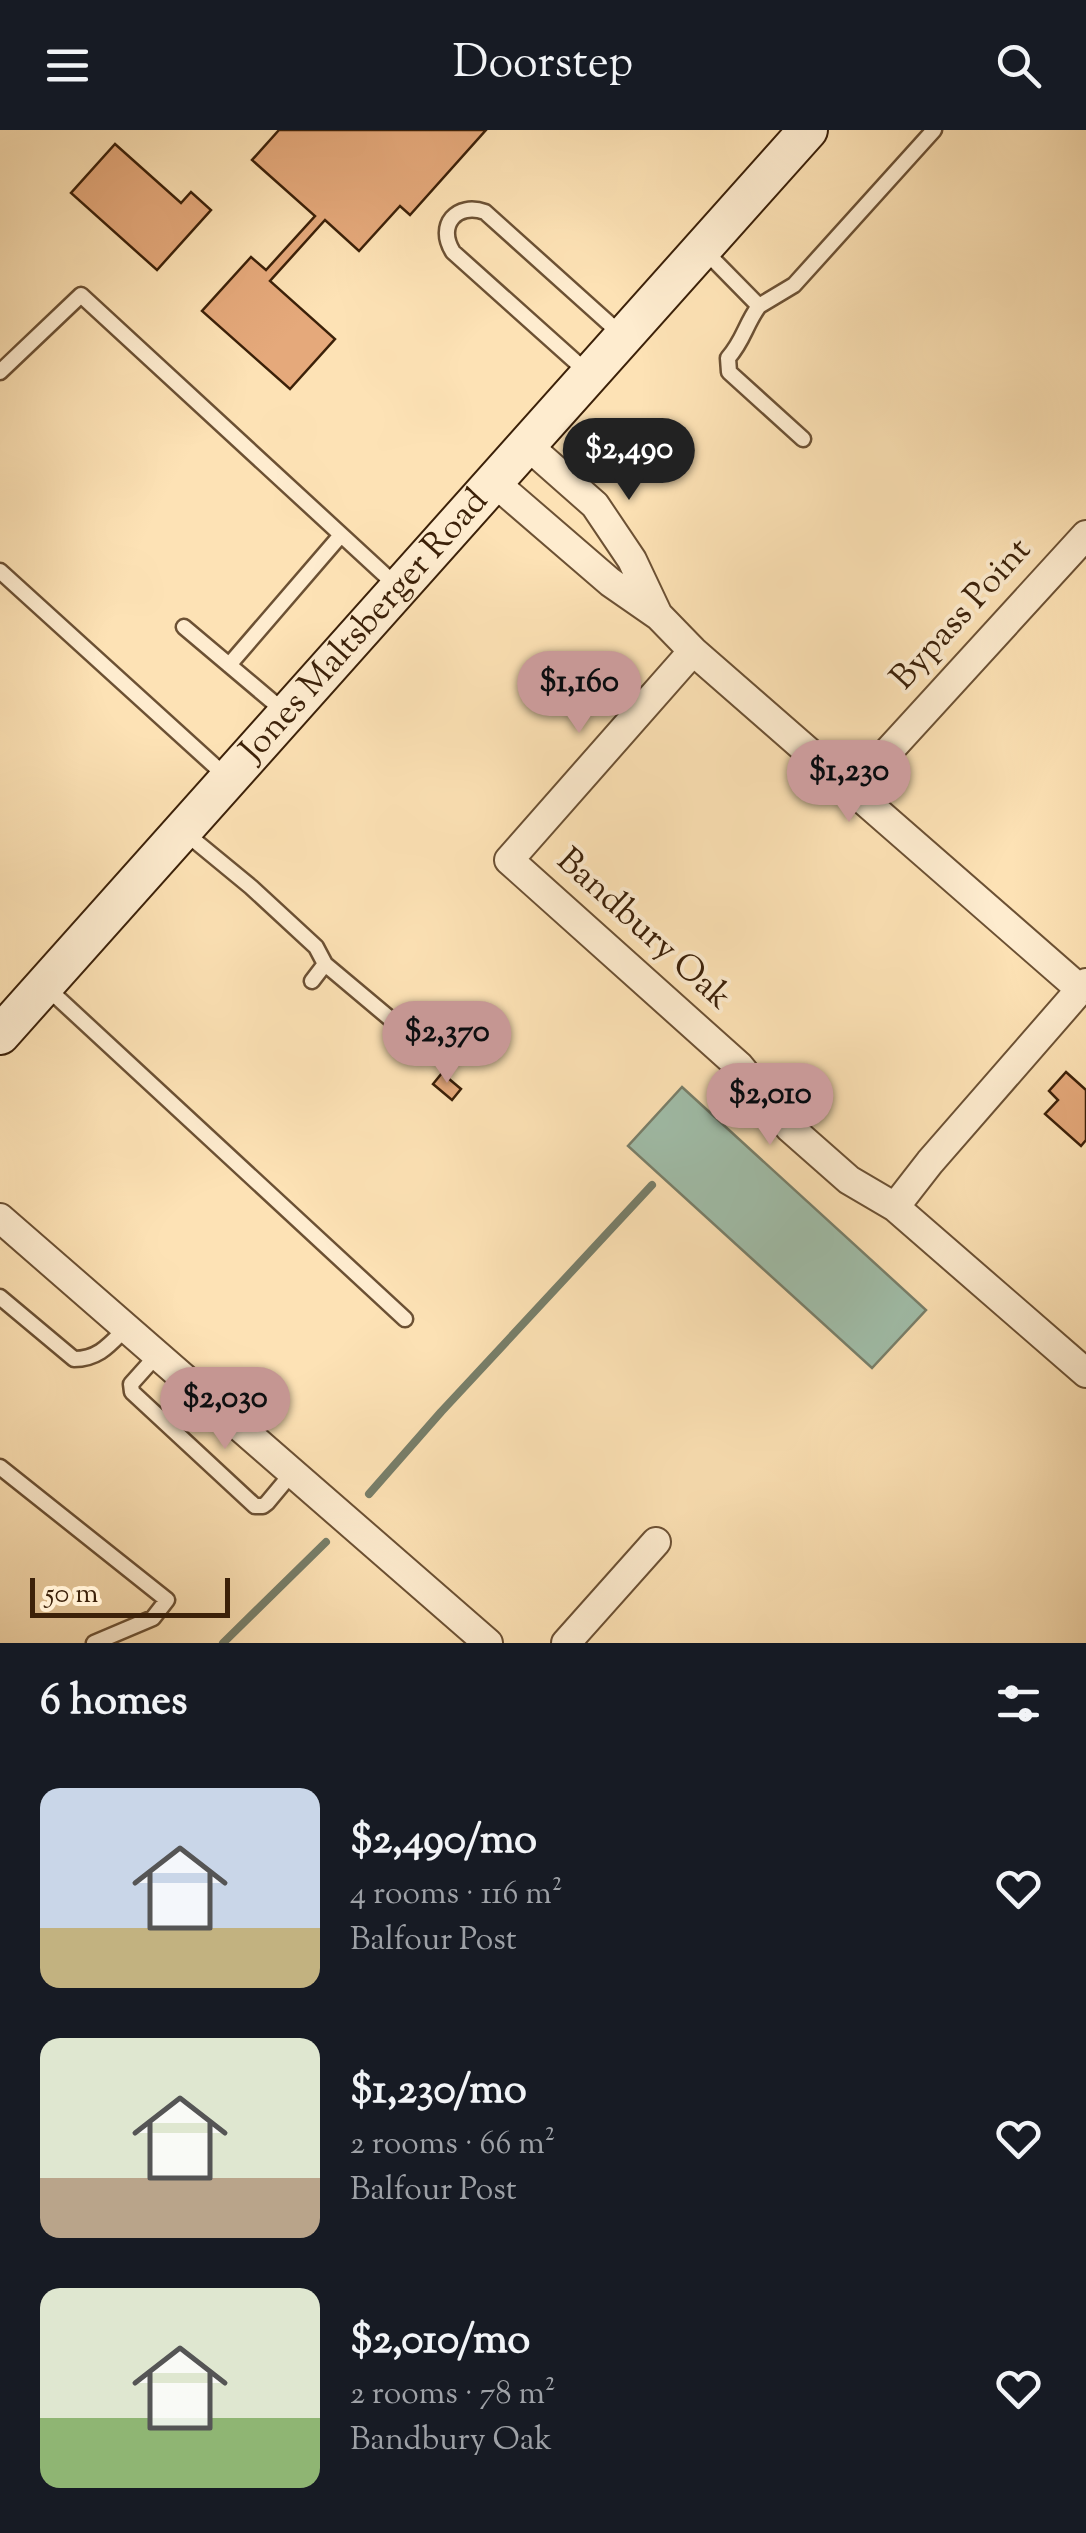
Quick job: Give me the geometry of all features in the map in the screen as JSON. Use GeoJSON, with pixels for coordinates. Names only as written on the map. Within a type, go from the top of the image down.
{"type":"FeatureCollection","features":[{"type":"Feature","properties":{"kind":"main road","name":"Jones Maltsberger Road"},"geometry":{"type":"LineString","coordinates":[[0,1035],[808,130]]}},
{"type":"Feature","properties":{"kind":"street"},"geometry":{"type":"LineString","coordinates":[[527,445],[595,505],[632,560],[659,616]]}},
{"type":"Feature","properties":{"kind":"street"},"geometry":{"type":"LineString","coordinates":[[494,482],[610,582],[659,616],[853,790],[1083,986],[895,1207]]}},
{"type":"Feature","properties":{"kind":"street","name":"Bypass Point"},"geometry":{"type":"LineString","coordinates":[[853,790],[1086,535]]}},
{"type":"Feature","properties":{"kind":"street","name":"Bandbury Oak"},"geometry":{"type":"LineString","coordinates":[[693,650],[509,860],[739,1066],[790,1128],[848,1180],[895,1207],[1086,1372]]}},
{"type":"Feature","properties":{"kind":"street"},"geometry":{"type":"LineString","coordinates":[[0,1218],[488,1643]]}},
{"type":"Feature","properties":{"kind":"street"},"geometry":{"type":"LineString","coordinates":[[566,1643],[656,1542]]}},
{"type":"Feature","properties":{"kind":"lane"},"geometry":{"type":"LineString","coordinates":[[803,439],[729,372],[728,358],[760,306],[794,286],[934,130]]}},
{"type":"Feature","properties":{"kind":"lane"},"geometry":{"type":"LineString","coordinates":[[590,374],[453,252],[446,229],[455,215],[470,209],[486,212],[624,336]]}},
{"type":"Feature","properties":{"kind":"lane"},"geometry":{"type":"LineString","coordinates":[[703,248],[760,306]]}},
{"type":"Feature","properties":{"kind":"lane"},"geometry":{"type":"LineString","coordinates":[[0,372],[81,295],[399,588]]}},
{"type":"Feature","properties":{"kind":"lane"},"geometry":{"type":"LineString","coordinates":[[229,665],[341,535]]}},
{"type":"Feature","properties":{"kind":"lane"},"geometry":{"type":"LineString","coordinates":[[0,571],[228,779]]}},
{"type":"Feature","properties":{"kind":"lane"},"geometry":{"type":"LineString","coordinates":[[184,627],[287,714]]}},
{"type":"Feature","properties":{"kind":"lane"},"geometry":{"type":"LineString","coordinates":[[183,830],[316,947],[325,964],[431,1053]]}},
{"type":"Feature","properties":{"kind":"lane"},"geometry":{"type":"LineString","coordinates":[[312,980],[325,964]]}},
{"type":"Feature","properties":{"kind":"lane"},"geometry":{"type":"LineString","coordinates":[[44,985],[404,1318]]}},
{"type":"Feature","properties":{"kind":"lane"},"geometry":{"type":"LineString","coordinates":[[0,1298],[74,1360],[99,1354],[126,1328]]}},
{"type":"Feature","properties":{"kind":"lane"},"geometry":{"type":"LineString","coordinates":[[157,1354],[131,1384],[132,1392],[256,1506],[268,1503],[292,1472]]}},
{"type":"Feature","properties":{"kind":"lane"},"geometry":{"type":"LineString","coordinates":[[0,1466],[168,1600],[154,1618],[94,1643]]}},
{"type":"Feature","properties":{"kind":"shaded area"},"geometry":{"type":"Polygon","coordinates":[[[682,1087],[926,1310],[872,1368],[628,1146],[682,1087]]]}},
{"type":"Feature","properties":{"kind":"building"},"geometry":{"type":"Polygon","coordinates":[[[279,130],[486,130],[410,215],[400,206],[359,251],[325,220],[270,281],[335,339],[290,389],[202,311],[251,257],[266,270],[315,216],[252,160],[279,130]]]}},
{"type":"Feature","properties":{"kind":"building"},"geometry":{"type":"Polygon","coordinates":[[[115,144],[181,203],[191,192],[211,210],[157,270],[71,193],[115,144]]]}},
{"type":"Feature","properties":{"kind":"building"},"geometry":{"type":"Polygon","coordinates":[[[1066,1072],[1086,1090],[1086,1140],[1081,1146],[1045,1114],[1058,1100],[1049,1091],[1066,1072]]]}},
{"type":"Feature","properties":{"kind":"building"},"geometry":{"type":"Polygon","coordinates":[[[442,1073],[461,1089],[452,1100],[433,1084],[442,1073]]]}},
{"type":"Feature","properties":{"kind":"waterway"},"geometry":{"type":"LineString","coordinates":[[369,1494],[652,1185]]}},
{"type":"Feature","properties":{"kind":"waterway"},"geometry":{"type":"LineString","coordinates":[[223,1643],[326,1542]]}}]}
